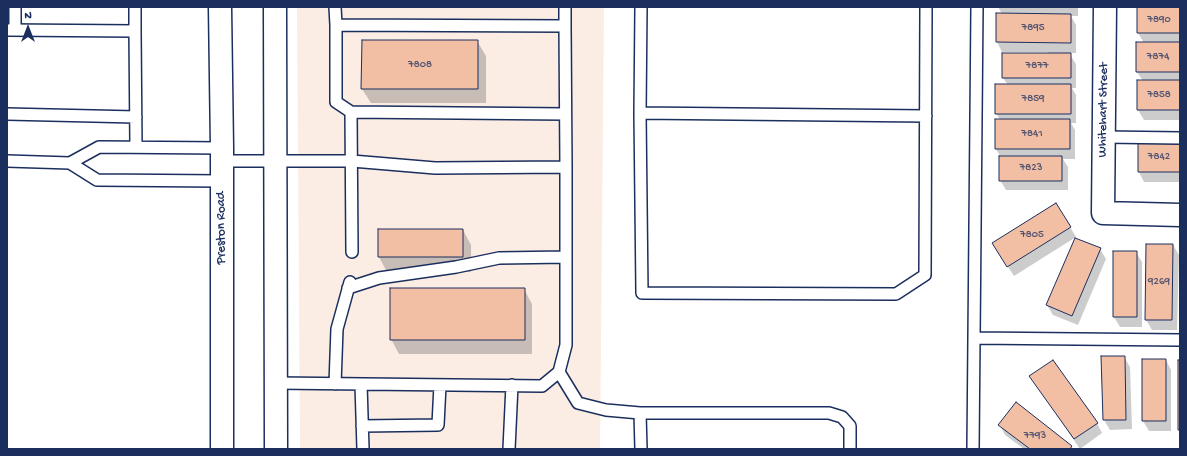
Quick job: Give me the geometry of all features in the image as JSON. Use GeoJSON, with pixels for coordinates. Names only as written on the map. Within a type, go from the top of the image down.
{"type":"FeatureCollection","features":[{"type":"Feature","properties":{"kind":"main road","name":"Preston Road"},"geometry":{"type":"LineString","coordinates":[[220,7],[222,163],[222,449]]}},
{"type":"Feature","properties":{"kind":"main road"},"geometry":{"type":"LineString","coordinates":[[275,7],[274,160],[276,449]]}},
{"type":"Feature","properties":{"kind":"main road","name":"Whitehart Street"},"geometry":{"type":"LineString","coordinates":[[1105,7],[1103,213],[1180,215]]}},
{"type":"Feature","properties":{"kind":"lane"},"geometry":{"type":"LineString","coordinates":[[15,7],[11,30],[135,31]]}},
{"type":"Feature","properties":{"kind":"lane"},"geometry":{"type":"LineString","coordinates":[[135,7],[136,147]]}},
{"type":"Feature","properties":{"kind":"lane"},"geometry":{"type":"LineString","coordinates":[[335,7],[336,102],[351,112],[565,114]]}},
{"type":"Feature","properties":{"kind":"lane"},"geometry":{"type":"LineString","coordinates":[[276,383],[542,386],[559,372],[566,345],[565,7]]}},
{"type":"Feature","properties":{"kind":"lane"},"geometry":{"type":"LineString","coordinates":[[641,7],[640,113],[642,293],[896,294],[924,275],[926,7]]}},
{"type":"Feature","properties":{"kind":"lane"},"geometry":{"type":"LineString","coordinates":[[973,449],[977,7]]}},
{"type":"Feature","properties":{"kind":"lane"},"geometry":{"type":"LineString","coordinates":[[336,25],[566,26]]}},
{"type":"Feature","properties":{"kind":"lane"},"geometry":{"type":"LineString","coordinates":[[351,112],[352,252]]}},
{"type":"Feature","properties":{"kind":"lane"},"geometry":{"type":"LineString","coordinates":[[640,113],[926,116]]}},
{"type":"Feature","properties":{"kind":"lane"},"geometry":{"type":"LineString","coordinates":[[7,114],[136,117]]}},
{"type":"Feature","properties":{"kind":"lane"},"geometry":{"type":"LineString","coordinates":[[1104,137],[1180,138]]}},
{"type":"Feature","properties":{"kind":"lane"},"geometry":{"type":"LineString","coordinates":[[7,162],[70,163],[99,147],[136,147],[222,163]]}},
{"type":"Feature","properties":{"kind":"lane"},"geometry":{"type":"LineString","coordinates":[[70,163],[97,180],[222,163],[274,160],[352,161],[435,168],[566,167]]}},
{"type":"Feature","properties":{"kind":"lane"},"geometry":{"type":"LineString","coordinates":[[335,384],[337,329],[349,285],[379,278],[456,267],[499,258],[566,257]]}},
{"type":"Feature","properties":{"kind":"lane"},"geometry":{"type":"LineString","coordinates":[[974,338],[1180,340]]}},
{"type":"Feature","properties":{"kind":"lane"},"geometry":{"type":"LineString","coordinates":[[559,372],[578,403],[606,410],[640,413],[829,413],[842,417],[850,426],[850,449]]}},
{"type":"Feature","properties":{"kind":"lane"},"geometry":{"type":"LineString","coordinates":[[361,384],[363,449]]}},
{"type":"Feature","properties":{"kind":"lane"},"geometry":{"type":"LineString","coordinates":[[362,426],[438,425],[440,385]]}},
{"type":"Feature","properties":{"kind":"lane"},"geometry":{"type":"LineString","coordinates":[[510,449],[512,385]]}},
{"type":"Feature","properties":{"kind":"lane"},"geometry":{"type":"LineString","coordinates":[[640,413],[640,449]]}},
{"type":"Feature","properties":{"kind":"shaded area"},"geometry":{"type":"Polygon","coordinates":[[[297,7],[604,7],[600,449],[300,449],[297,7]]]}},
{"type":"Feature","properties":{"kind":"building"},"geometry":{"type":"Polygon","coordinates":[[[1137,7],[1180,7],[1180,33],[1137,33],[1137,7]]]}},
{"type":"Feature","properties":{"kind":"building"},"geometry":{"type":"Polygon","coordinates":[[[996,13],[1071,14],[1071,43],[996,42],[996,13]]]}},
{"type":"Feature","properties":{"kind":"building"},"geometry":{"type":"Polygon","coordinates":[[[362,40],[478,40],[478,89],[361,89],[362,40]]]}},
{"type":"Feature","properties":{"kind":"building"},"geometry":{"type":"Polygon","coordinates":[[[1136,42],[1180,42],[1180,72],[1136,72],[1136,42]]]}},
{"type":"Feature","properties":{"kind":"building"},"geometry":{"type":"Polygon","coordinates":[[[1002,53],[1071,53],[1071,78],[1002,78],[1002,53]]]}},
{"type":"Feature","properties":{"kind":"building"},"geometry":{"type":"Polygon","coordinates":[[[1137,80],[1180,80],[1180,110],[1137,110],[1137,80]]]}},
{"type":"Feature","properties":{"kind":"building"},"geometry":{"type":"Polygon","coordinates":[[[995,84],[1071,84],[1071,114],[995,114],[995,84]]]}},
{"type":"Feature","properties":{"kind":"building"},"geometry":{"type":"Polygon","coordinates":[[[995,119],[1070,119],[1070,149],[995,149],[995,119]]]}},
{"type":"Feature","properties":{"kind":"building"},"geometry":{"type":"Polygon","coordinates":[[[1138,143],[1180,143],[1180,172],[1138,172],[1138,143]]]}},
{"type":"Feature","properties":{"kind":"building"},"geometry":{"type":"Polygon","coordinates":[[[999,156],[1062,156],[1062,181],[999,181],[999,156]]]}},
{"type":"Feature","properties":{"kind":"building"},"geometry":{"type":"Polygon","coordinates":[[[1056,203],[1071,227],[1007,267],[992,243],[1056,203]]]}},
{"type":"Feature","properties":{"kind":"building"},"geometry":{"type":"Polygon","coordinates":[[[378,229],[463,229],[463,257],[378,257],[378,229]]]}},
{"type":"Feature","properties":{"kind":"building"},"geometry":{"type":"Polygon","coordinates":[[[1075,238],[1101,248],[1072,316],[1046,305],[1075,238]]]}},
{"type":"Feature","properties":{"kind":"building"},"geometry":{"type":"Polygon","coordinates":[[[1146,244],[1173,244],[1172,320],[1145,320],[1146,244]]]}},
{"type":"Feature","properties":{"kind":"building"},"geometry":{"type":"Polygon","coordinates":[[[1113,251],[1137,251],[1137,317],[1113,317],[1113,251]]]}},
{"type":"Feature","properties":{"kind":"building"},"geometry":{"type":"Polygon","coordinates":[[[390,288],[525,288],[525,340],[390,340],[390,288]]]}},
{"type":"Feature","properties":{"kind":"building"},"geometry":{"type":"Polygon","coordinates":[[[1101,356],[1125,356],[1126,420],[1103,420],[1101,356]]]}},
{"type":"Feature","properties":{"kind":"building"},"geometry":{"type":"Polygon","coordinates":[[[1142,359],[1166,359],[1166,421],[1142,421],[1142,359]]]}},
{"type":"Feature","properties":{"kind":"building"},"geometry":{"type":"Polygon","coordinates":[[[1053,360],[1098,423],[1074,439],[1029,376],[1053,360]]]}},
{"type":"Feature","properties":{"kind":"building"},"geometry":{"type":"Polygon","coordinates":[[[1178,360],[1180,360],[1180,430],[1178,430],[1178,360]]]}},
{"type":"Feature","properties":{"kind":"building"},"geometry":{"type":"Polygon","coordinates":[[[1016,402],[1072,446],[1070,449],[1030,449],[998,425],[1016,402]]]}}]}
